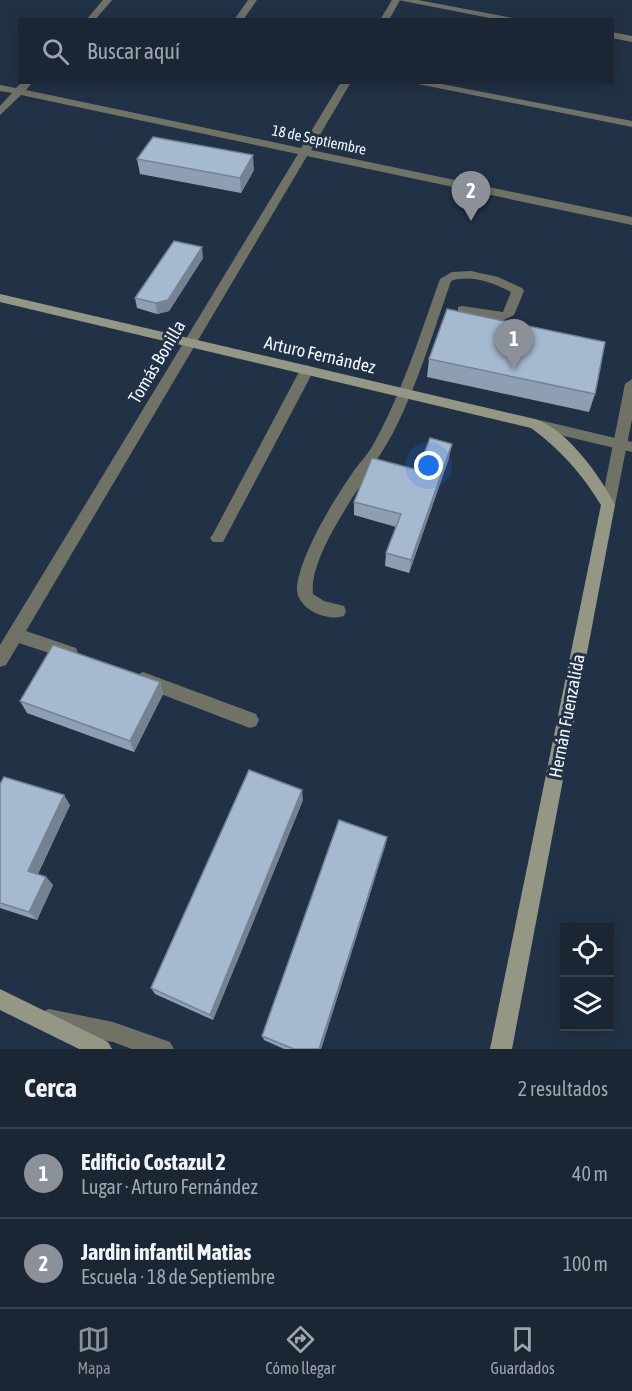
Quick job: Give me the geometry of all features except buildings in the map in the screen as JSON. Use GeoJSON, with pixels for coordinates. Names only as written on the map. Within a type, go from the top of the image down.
{"type":"FeatureCollection","features":[{"type":"Feature","properties":{"kind":"main road","name":"Arturo Fernández"},"geometry":{"type":"LineString","coordinates":[[0,298],[535,424]]}},
{"type":"Feature","properties":{"kind":"main road"},"geometry":{"type":"LineString","coordinates":[[535,424],[581,463],[608,505]]}},
{"type":"Feature","properties":{"kind":"main road","name":"Hernán Fuenzalida"},"geometry":{"type":"LineString","coordinates":[[501,1049],[608,505]]}},
{"type":"Feature","properties":{"kind":"main road"},"geometry":{"type":"LineString","coordinates":[[0,999],[101,1049]]}},
{"type":"Feature","properties":{"kind":"street"},"geometry":{"type":"LineString","coordinates":[[92,18],[108,0]]}},
{"type":"Feature","properties":{"kind":"street"},"geometry":{"type":"LineString","coordinates":[[240,18],[253,0]]}},
{"type":"Feature","properties":{"kind":"street"},"geometry":{"type":"LineString","coordinates":[[385,18],[396,0]]}},
{"type":"Feature","properties":{"kind":"street"},"geometry":{"type":"LineString","coordinates":[[402,0],[507,18]]}},
{"type":"Feature","properties":{"kind":"street"},"geometry":{"type":"LineString","coordinates":[[614,35],[632,39]]}},
{"type":"Feature","properties":{"kind":"street"},"geometry":{"type":"LineString","coordinates":[[0,111],[26,84]]}},
{"type":"Feature","properties":{"kind":"street","name":"Tomás Bonilla"},"geometry":{"type":"LineString","coordinates":[[0,660],[345,84]]}},
{"type":"Feature","properties":{"kind":"street"},"geometry":{"type":"LineString","coordinates":[[423,84],[632,124]]}},
{"type":"Feature","properties":{"kind":"street"},"geometry":{"type":"LineString","coordinates":[[470,84],[632,116]]}},
{"type":"Feature","properties":{"kind":"street","name":"18 de Septiembre"},"geometry":{"type":"LineString","coordinates":[[0,88],[632,221]]}},
{"type":"Feature","properties":{"kind":"street"},"geometry":{"type":"LineString","coordinates":[[338,611],[318,608],[307,597],[305,587],[312,564],[346,495],[371,463],[405,393],[447,279],[459,273],[498,282],[518,291],[508,315],[502,317],[462,310]]}},
{"type":"Feature","properties":{"kind":"street"},"geometry":{"type":"LineString","coordinates":[[218,538],[307,370]]}},
{"type":"Feature","properties":{"kind":"street","name":"Hernán Fuenzalida"},"geometry":{"type":"LineString","coordinates":[[608,505],[626,446],[632,384]]}},
{"type":"Feature","properties":{"kind":"street","name":"Arturo Fernández"},"geometry":{"type":"LineString","coordinates":[[535,424],[626,446]]}},
{"type":"Feature","properties":{"kind":"street"},"geometry":{"type":"LineString","coordinates":[[15,635],[82,657]]}},
{"type":"Feature","properties":{"kind":"street"},"geometry":{"type":"LineString","coordinates":[[123,672],[250,720]]}},
{"type":"Feature","properties":{"kind":"street"},"geometry":{"type":"LineString","coordinates":[[37,1017],[112,1032],[163,1049]]}},
{"type":"Feature","properties":{"kind":"place","name":"Jardin infantil Matias"},"geometry":{"type":"Point","coordinates":[471,221]}},
{"type":"Feature","properties":{"kind":"place","name":"Edificio Costazul 2"},"geometry":{"type":"Point","coordinates":[514,369]}}]}
